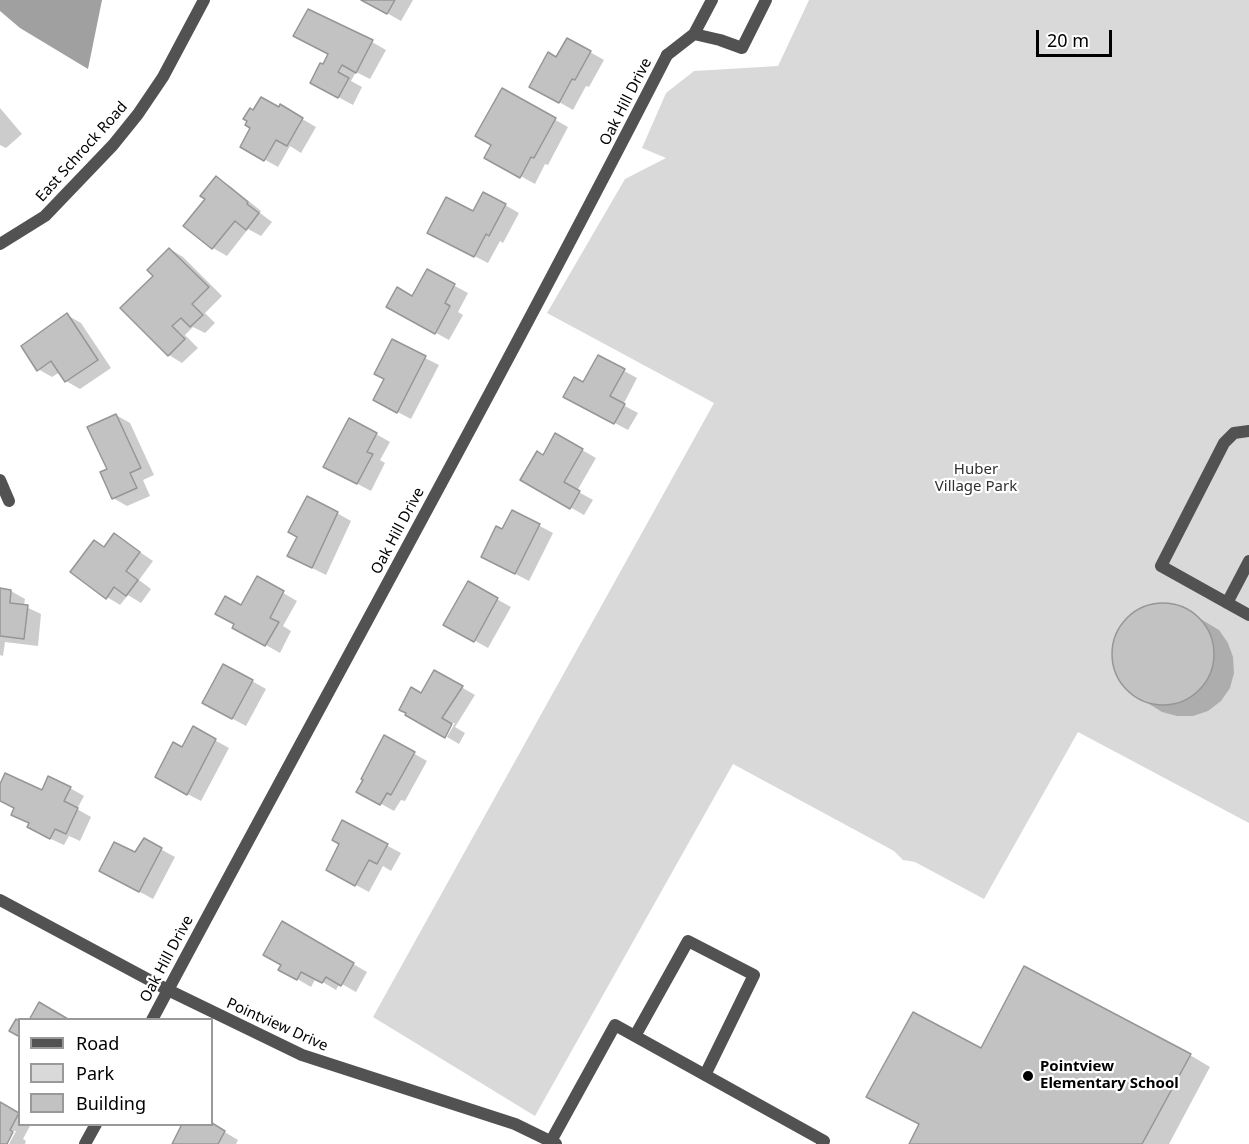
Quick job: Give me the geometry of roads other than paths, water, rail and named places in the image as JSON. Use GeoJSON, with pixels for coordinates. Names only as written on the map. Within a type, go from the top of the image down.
{"type":"FeatureCollection","features":[{"type":"Feature","properties":{"kind":"street","name":"East Schrock Road"},"geometry":{"type":"LineString","coordinates":[[0,244],[45,216],[113,145],[163,77],[204,0]]}},
{"type":"Feature","properties":{"kind":"street"},"geometry":{"type":"LineString","coordinates":[[712,0],[694,34],[742,48],[766,0]]}},
{"type":"Feature","properties":{"kind":"street","name":"Oak Hill Drive"},"geometry":{"type":"LineString","coordinates":[[153,1018],[564,256],[667,55],[694,34]]}},
{"type":"Feature","properties":{"kind":"street"},"geometry":{"type":"LineString","coordinates":[[1249,431],[1234,433],[1224,443],[1161,566],[1249,615]]}},
{"type":"Feature","properties":{"kind":"street"},"geometry":{"type":"LineString","coordinates":[[0,480],[9,501]]}},
{"type":"Feature","properties":{"kind":"street"},"geometry":{"type":"LineString","coordinates":[[1227,603],[1249,561]]}},
{"type":"Feature","properties":{"kind":"street","name":"Pointview Drive"},"geometry":{"type":"LineString","coordinates":[[0,900],[225,1020],[302,1055],[515,1124],[552,1143]]}},
{"type":"Feature","properties":{"kind":"street"},"geometry":{"type":"LineString","coordinates":[[635,1036],[688,941],[754,975],[705,1075]]}},
{"type":"Feature","properties":{"kind":"street"},"geometry":{"type":"LineString","coordinates":[[552,1143],[615,1025],[824,1141],[822,1144]]}},
{"type":"Feature","properties":{"kind":"street"},"geometry":{"type":"LineString","coordinates":[[85,1144],[95,1126]]}},
{"type":"Feature","properties":{"kind":"place","name":"Pointview Elementary School"},"geometry":{"type":"Point","coordinates":[1028,1076]}},
{"type":"Feature","properties":{"kind":"park label","name":"Huber Village Park"},"geometry":{"type":"Point","coordinates":[976,478]}}]}
